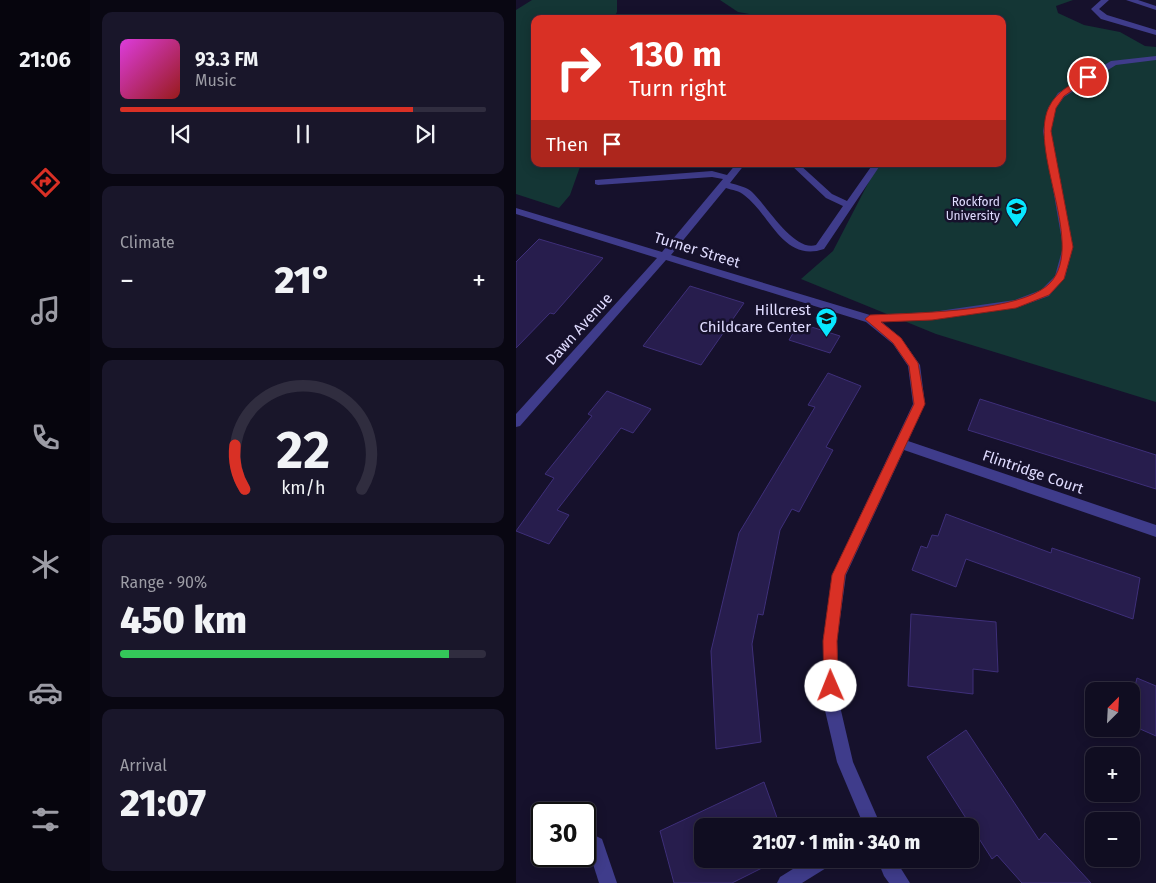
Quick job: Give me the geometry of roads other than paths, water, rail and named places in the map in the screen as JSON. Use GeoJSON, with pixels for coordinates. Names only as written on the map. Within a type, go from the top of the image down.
{"type":"FeatureCollection","features":[{"type":"Feature","properties":{"kind":"street"},"geometry":{"type":"LineString","coordinates":[[1105,0],[1095,9],[1104,17],[1156,33]]}},
{"type":"Feature","properties":{"kind":"street"},"geometry":{"type":"LineString","coordinates":[[1130,0],[1156,8]]}},
{"type":"Feature","properties":{"kind":"street"},"geometry":{"type":"LineString","coordinates":[[870,319],[932,316],[1016,304],[1046,292],[1060,277],[1068,247],[1047,131],[1052,108],[1061,95],[1114,63],[1156,58]]}},
{"type":"Feature","properties":{"kind":"street","name":"Dawn Avenue"},"geometry":{"type":"LineString","coordinates":[[516,422],[664,256],[738,167]]}},
{"type":"Feature","properties":{"kind":"street"},"geometry":{"type":"LineString","coordinates":[[797,167],[829,196],[848,205]]}},
{"type":"Feature","properties":{"kind":"street"},"geometry":{"type":"LineString","coordinates":[[598,182],[712,174],[747,192],[792,243],[811,250],[820,246],[873,167]]}},
{"type":"Feature","properties":{"kind":"street","name":"Turner Street"},"geometry":{"type":"LineString","coordinates":[[516,211],[870,319]]}},
{"type":"Feature","properties":{"kind":"street"},"geometry":{"type":"LineString","coordinates":[[869,818],[843,753],[832,702],[830,641],[838,575],[919,404],[914,366],[897,341],[870,319]]}},
{"type":"Feature","properties":{"kind":"street","name":"Flintridge Court"},"geometry":{"type":"LineString","coordinates":[[900,444],[1156,531]]}},
{"type":"Feature","properties":{"kind":"street"},"geometry":{"type":"LineString","coordinates":[[596,844],[608,883]]}},
{"type":"Feature","properties":{"kind":"street"},"geometry":{"type":"LineString","coordinates":[[786,883],[810,868]]}},
{"type":"Feature","properties":{"kind":"street"},"geometry":{"type":"LineString","coordinates":[[889,868],[901,883]]}},
{"type":"Feature","properties":{"kind":"place","name":"Rockford University"},"geometry":{"type":"Point","coordinates":[1016,228]}},
{"type":"Feature","properties":{"kind":"place","name":"Hillcrest Childcare Center"},"geometry":{"type":"Point","coordinates":[827,338]}}]}
